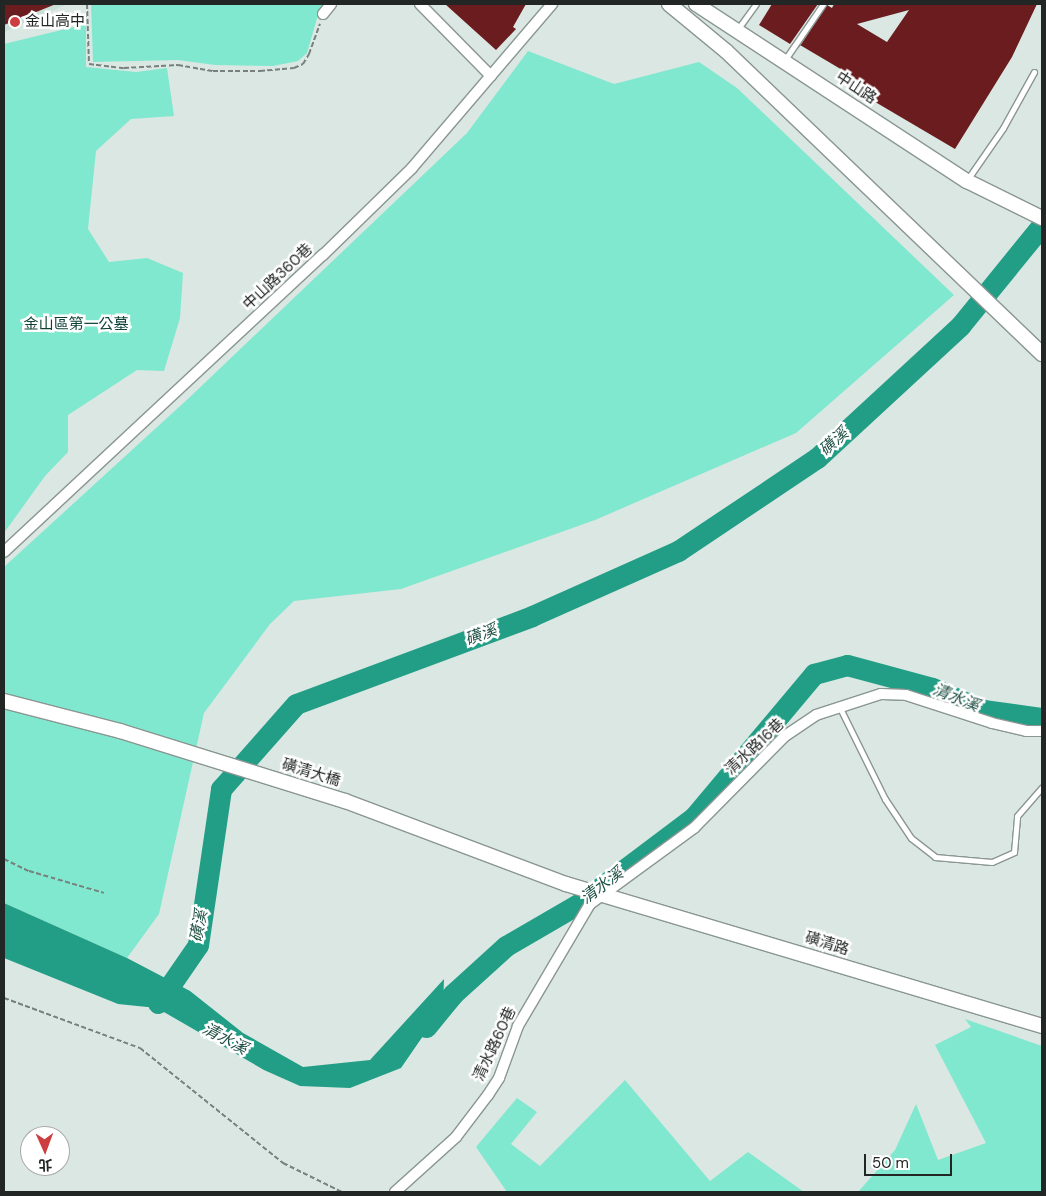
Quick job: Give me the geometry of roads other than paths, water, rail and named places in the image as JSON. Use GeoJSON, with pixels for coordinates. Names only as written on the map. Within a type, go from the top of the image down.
{"type":"FeatureCollection","features":[{"type":"Feature","properties":{"kind":"street"},"geometry":{"type":"LineString","coordinates":[[323,14],[331,4]]}},
{"type":"Feature","properties":{"kind":"street"},"geometry":{"type":"LineString","coordinates":[[420,4],[491,76]]}},
{"type":"Feature","properties":{"kind":"street","name":"中山路360巷"},"geometry":{"type":"LineString","coordinates":[[4,552],[330,248],[412,168],[552,4]]}},
{"type":"Feature","properties":{"kind":"street"},"geometry":{"type":"LineString","coordinates":[[669,4],[726,51],[1038,350]]}},
{"type":"Feature","properties":{"kind":"street","name":"中山路"},"geometry":{"type":"LineString","coordinates":[[696,4],[966,181],[1042,218]]}},
{"type":"Feature","properties":{"kind":"street","name":"清水路16巷"},"geometry":{"type":"LineString","coordinates":[[602,894],[694,828],[785,736],[816,715],[839,706],[881,694],[906,695],[992,723],[1042,731]]}},
{"type":"Feature","properties":{"kind":"street","name":"磺清大橋"},"geometry":{"type":"LineString","coordinates":[[4,700],[120,731],[345,801],[566,884],[602,894]]}},
{"type":"Feature","properties":{"kind":"street","name":"磺清路"},"geometry":{"type":"LineString","coordinates":[[602,894],[1042,1026]]}},
{"type":"Feature","properties":{"kind":"street","name":"清水路60巷"},"geometry":{"type":"LineString","coordinates":[[395,1192],[456,1136],[488,1095],[537,992],[585,912],[602,894]]}},
{"type":"Feature","properties":{"kind":"lane"},"geometry":{"type":"LineString","coordinates":[[737,30],[756,4]]}},
{"type":"Feature","properties":{"kind":"lane"},"geometry":{"type":"LineString","coordinates":[[784,61],[823,4]]}},
{"type":"Feature","properties":{"kind":"lane"},"geometry":{"type":"LineString","coordinates":[[966,181],[1004,128],[1034,72]]}},
{"type":"Feature","properties":{"kind":"lane"},"geometry":{"type":"LineString","coordinates":[[839,706],[885,799],[911,838],[935,857],[992,862],[1014,852],[1017,816],[1042,788]]}},
{"type":"Feature","properties":{"kind":"water"},"geometry":{"type":"Polygon","coordinates":[[[4,903],[127,958],[190,991],[243,1033],[303,1067],[370,1060],[444,979],[443,1007],[401,1068],[350,1088],[300,1086],[264,1070],[157,1008],[118,1004],[4,958],[4,903]]]}},
{"type":"Feature","properties":{"kind":"waterway","name":"磺溪"},"geometry":{"type":"LineString","coordinates":[[158,1003],[198,945],[221,789],[296,704],[532,616],[678,551],[817,458],[960,326],[1042,225]]}},
{"type":"Feature","properties":{"kind":"waterway","name":"清水溪"},"geometry":{"type":"LineString","coordinates":[[426,1027],[453,994],[506,946],[580,903],[694,817],[814,674],[847,665],[932,688],[983,710],[1042,718]]}},
{"type":"Feature","properties":{"kind":"place","name":"金山高中"},"geometry":{"type":"Point","coordinates":[15,22]}},
{"type":"Feature","properties":{"kind":"park label","name":"金山區第一公墓"},"geometry":{"type":"Point","coordinates":[76,325]}}]}
